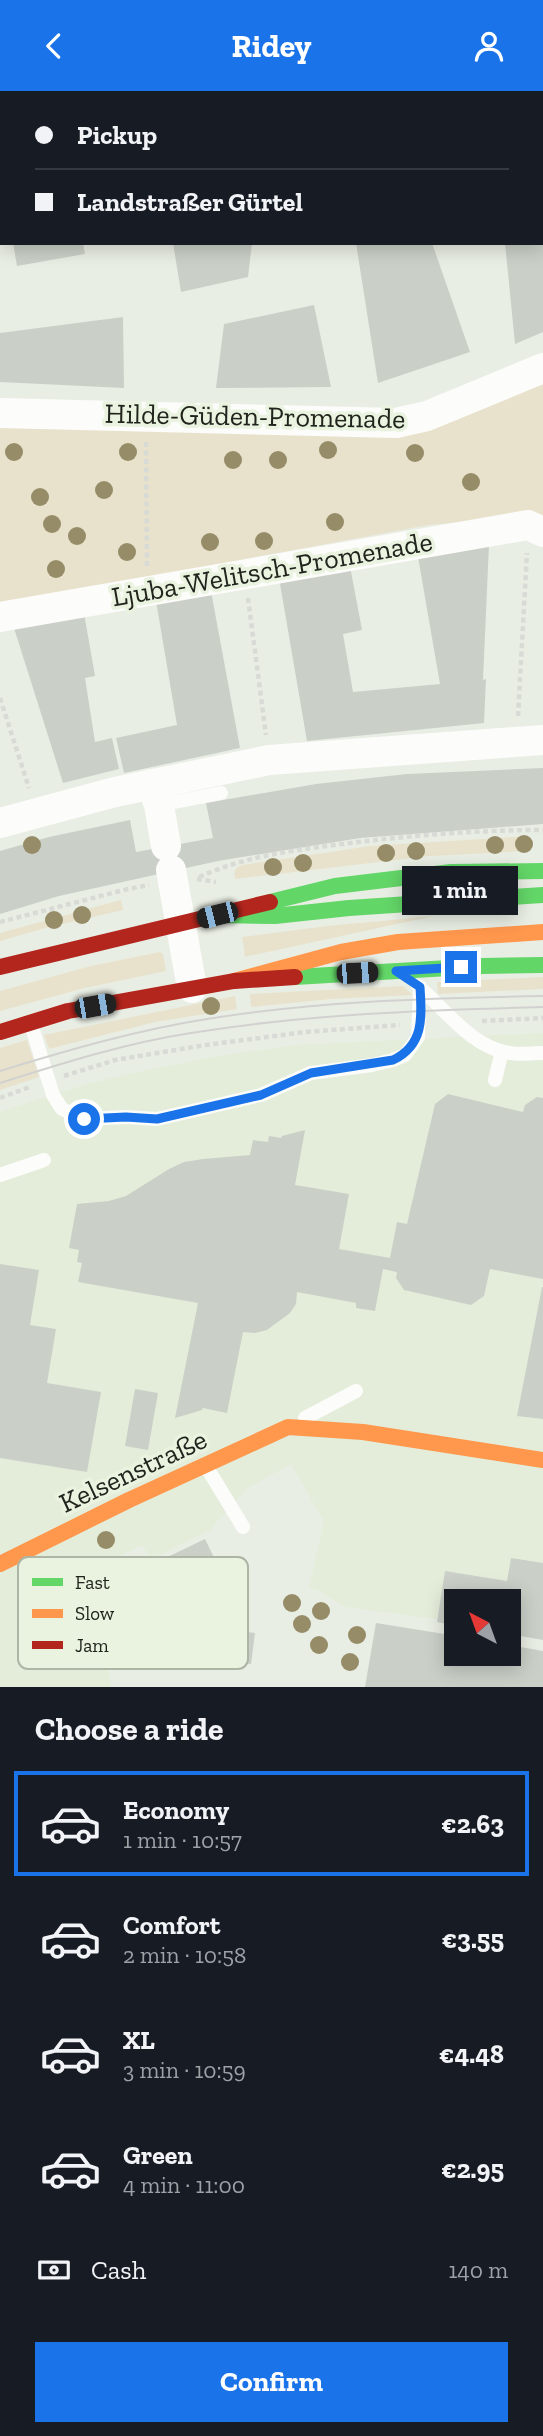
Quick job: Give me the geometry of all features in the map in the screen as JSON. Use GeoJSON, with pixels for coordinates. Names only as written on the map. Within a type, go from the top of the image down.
{"type":"FeatureCollection","features":[{"type":"Feature","properties":{"kind":"main road"},"geometry":{"type":"LineString","coordinates":[[0,967],[335,886],[451,872],[543,871]]}},
{"type":"Feature","properties":{"kind":"main road"},"geometry":{"type":"LineString","coordinates":[[217,915],[275,916],[349,908],[543,895]]}},
{"type":"Feature","properties":{"kind":"main road"},"geometry":{"type":"LineString","coordinates":[[234,981],[341,951],[446,937],[543,932]]}},
{"type":"Feature","properties":{"kind":"main road"},"geometry":{"type":"LineString","coordinates":[[0,1032],[68,1011],[234,981],[543,965]]}},
{"type":"Feature","properties":{"kind":"main road","name":"Kelsenstraße"},"geometry":{"type":"LineString","coordinates":[[0,1564],[288,1427],[363,1432],[543,1459]]}},
{"type":"Feature","properties":{"kind":"street","name":"Hilde-Güden-Promenade"},"geometry":{"type":"LineString","coordinates":[[0,413],[396,423],[427,416],[543,368]]}},
{"type":"Feature","properties":{"kind":"street","name":"Ljuba-Welitsch-Promenade"},"geometry":{"type":"LineString","coordinates":[[0,617],[245,574],[536,528]]}},
{"type":"Feature","properties":{"kind":"street"},"geometry":{"type":"LineString","coordinates":[[0,823],[37,812],[155,795],[269,760],[530,740]]}},
{"type":"Feature","properties":{"kind":"street"},"geometry":{"type":"LineString","coordinates":[[155,795],[192,988]]}},
{"type":"Feature","properties":{"kind":"lane"},"geometry":{"type":"LineString","coordinates":[[155,795],[221,793]]}},
{"type":"Feature","properties":{"kind":"lane"},"geometry":{"type":"LineString","coordinates":[[396,971],[420,987],[470,1034],[502,1051],[543,1053]]}},
{"type":"Feature","properties":{"kind":"lane"},"geometry":{"type":"LineString","coordinates":[[30,1023],[48,1081],[62,1109],[84,1119],[157,1119],[261,1095],[311,1073],[393,1060],[412,1047],[418,1037],[420,987]]}},
{"type":"Feature","properties":{"kind":"lane"},"geometry":{"type":"LineString","coordinates":[[495,1080],[502,1051]]}},
{"type":"Feature","properties":{"kind":"lane"},"geometry":{"type":"LineString","coordinates":[[0,1175],[44,1160]]}},
{"type":"Feature","properties":{"kind":"lane","name":"Kelsenstraße"},"geometry":{"type":"LineString","coordinates":[[288,1427],[356,1391]]}},
{"type":"Feature","properties":{"kind":"lane"},"geometry":{"type":"LineString","coordinates":[[206,1465],[243,1527]]}},
{"type":"Feature","properties":{"kind":"path"},"geometry":{"type":"LineString","coordinates":[[146,416],[147,591]]}},
{"type":"Feature","properties":{"kind":"path"},"geometry":{"type":"LineString","coordinates":[[530,740],[536,528]]}},
{"type":"Feature","properties":{"kind":"path"},"geometry":{"type":"LineString","coordinates":[[245,574],[269,760]]}},
{"type":"Feature","properties":{"kind":"path"},"geometry":{"type":"LineString","coordinates":[[0,698],[37,812]]}},
{"type":"Feature","properties":{"kind":"path"},"geometry":{"type":"LineString","coordinates":[[0,922],[128,889],[170,866],[196,879],[224,866],[257,856],[284,852],[424,834],[543,830]]}},
{"type":"Feature","properties":{"kind":"path"},"geometry":{"type":"LineString","coordinates":[[458,1023],[543,1018]]}},
{"type":"Feature","properties":{"kind":"path"},"geometry":{"type":"LineString","coordinates":[[0,1098],[115,1060],[305,1032],[419,1025]]}},
{"type":"Feature","properties":{"kind":"shaded area"},"geometry":{"type":"Polygon","coordinates":[[[543,384],[543,518],[535,515],[428,525],[0,605],[0,425],[429,430],[543,384]]]}},
{"type":"Feature","properties":{"kind":"shaded area"},"geometry":{"type":"Polygon","coordinates":[[[528,836],[528,851],[430,856],[235,879],[235,870],[242,865],[370,846],[528,836]]]}},
{"type":"Feature","properties":{"kind":"shaded area"},"geometry":{"type":"Polygon","coordinates":[[[121,900],[123,910],[0,941],[0,933],[121,900]]]}},
{"type":"Feature","properties":{"kind":"shaded area"},"geometry":{"type":"Polygon","coordinates":[[[434,916],[245,957],[242,937],[434,916]]]}},
{"type":"Feature","properties":{"kind":"shaded area"},"geometry":{"type":"Polygon","coordinates":[[[160,952],[163,954],[166,971],[85,988],[0,1011],[0,991],[91,966],[160,952]]]}},
{"type":"Feature","properties":{"kind":"shaded area"},"geometry":{"type":"Polygon","coordinates":[[[543,977],[543,989],[438,994],[437,982],[543,977]]]}},
{"type":"Feature","properties":{"kind":"shaded area"},"geometry":{"type":"Polygon","coordinates":[[[403,986],[413,995],[251,1007],[250,994],[403,986]]]}},
{"type":"Feature","properties":{"kind":"shaded area"},"geometry":{"type":"Polygon","coordinates":[[[235,996],[237,1009],[155,1022],[49,1049],[44,1035],[235,996]]]}},
{"type":"Feature","properties":{"kind":"shaded area"},"geometry":{"type":"Polygon","coordinates":[[[543,1033],[543,1563],[511,1558],[507,1581],[446,1571],[437,1619],[345,1607],[320,1591],[309,1588],[324,1521],[291,1464],[247,1488],[210,1530],[155,1557],[150,1557],[142,1545],[118,1557],[18,1557],[18,1669],[108,1669],[111,1687],[0,1687],[0,1112],[87,1084],[156,1068],[296,1045],[543,1033]]]}},
{"type":"Feature","properties":{"kind":"shaded area"},"geometry":{"type":"Polygon","coordinates":[[[27,1040],[39,1077],[0,1090],[0,1048],[27,1040]]]}},
{"type":"Feature","properties":{"kind":"building"},"geometry":{"type":"Polygon","coordinates":[[[13,245],[83,245],[85,254],[17,266],[13,245]]]}},
{"type":"Feature","properties":{"kind":"building"},"geometry":{"type":"Polygon","coordinates":[[[173,245],[252,245],[248,277],[181,292],[173,245]]]}},
{"type":"Feature","properties":{"kind":"building"},"geometry":{"type":"Polygon","coordinates":[[[356,245],[433,245],[470,352],[378,383],[356,245]]]}},
{"type":"Feature","properties":{"kind":"building"},"geometry":{"type":"Polygon","coordinates":[[[505,245],[543,245],[543,332],[515,344],[505,245]]]}},
{"type":"Feature","properties":{"kind":"building"},"geometry":{"type":"Polygon","coordinates":[[[314,305],[331,387],[216,388],[224,324],[314,305]]]}},
{"type":"Feature","properties":{"kind":"building"},"geometry":{"type":"Polygon","coordinates":[[[123,317],[124,388],[0,382],[0,333],[123,317]]]}},
{"type":"Feature","properties":{"kind":"building"},"geometry":{"type":"Polygon","coordinates":[[[489,544],[483,680],[486,679],[484,723],[307,741],[279,578],[350,566],[362,630],[343,634],[353,692],[440,684],[418,557],[489,544]]]}},
{"type":"Feature","properties":{"kind":"building"},"geometry":{"type":"Polygon","coordinates":[[[211,591],[240,748],[124,773],[116,738],[177,725],[156,601],[211,591]]]}},
{"type":"Feature","properties":{"kind":"building"},"geometry":{"type":"Polygon","coordinates":[[[84,613],[95,676],[85,678],[95,742],[112,738],[119,769],[63,783],[14,628],[84,613]]]}},
{"type":"Feature","properties":{"kind":"building"},"geometry":{"type":"Polygon","coordinates":[[[543,768],[543,824],[360,838],[218,861],[59,896],[0,914],[0,851],[49,837],[130,820],[136,852],[213,838],[206,803],[316,784],[407,774],[543,768]]]}},
{"type":"Feature","properties":{"kind":"building"},"geometry":{"type":"Polygon","coordinates":[[[448,1094],[523,1112],[525,1105],[537,1097],[543,1098],[543,1279],[490,1269],[484,1296],[471,1305],[404,1290],[396,1278],[397,1272],[383,1269],[375,1311],[356,1308],[356,1303],[297,1292],[296,1304],[290,1313],[267,1330],[243,1332],[227,1413],[203,1408],[175,1418],[198,1303],[78,1282],[82,1263],[77,1262],[79,1250],[69,1248],[77,1204],[109,1201],[126,1196],[184,1162],[250,1155],[253,1140],[268,1142],[269,1136],[281,1138],[305,1130],[295,1185],[349,1194],[339,1249],[390,1258],[397,1222],[407,1224],[435,1104],[448,1094]]]}},
{"type":"Feature","properties":{"kind":"building"},"geometry":{"type":"Polygon","coordinates":[[[0,1264],[39,1270],[30,1325],[56,1329],[47,1383],[101,1392],[87,1472],[0,1458],[0,1264]]]}},
{"type":"Feature","properties":{"kind":"building"},"geometry":{"type":"Polygon","coordinates":[[[543,1287],[543,1419],[517,1416],[543,1287]]]}},
{"type":"Feature","properties":{"kind":"building"},"geometry":{"type":"Polygon","coordinates":[[[135,1389],[158,1393],[148,1450],[125,1446],[135,1389]]]}},
{"type":"Feature","properties":{"kind":"building"},"geometry":{"type":"Polygon","coordinates":[[[205,1539],[214,1557],[168,1557],[205,1539]]]}},
{"type":"Feature","properties":{"kind":"building"},"geometry":{"type":"Polygon","coordinates":[[[511,1558],[543,1563],[543,1640],[522,1636],[522,1589],[444,1589],[444,1623],[437,1622],[445,1571],[507,1581],[511,1558]]]}},
{"type":"Feature","properties":{"kind":"building"},"geometry":{"type":"Polygon","coordinates":[[[376,1623],[444,1634],[444,1666],[522,1666],[522,1647],[543,1651],[543,1687],[365,1687],[376,1623]]]}},
{"type":"Feature","properties":{"kind":"building"},"geometry":{"type":"Polygon","coordinates":[[[248,1632],[255,1633],[251,1664],[248,1664],[248,1632]]]}},
{"type":"Feature","properties":{"kind":"tram line"},"geometry":{"type":"LineString","coordinates":[[0,1071],[129,1035],[249,1013],[375,1002],[543,996]]}},
{"type":"Feature","properties":{"kind":"tram line"},"geometry":{"type":"LineString","coordinates":[[0,1083],[119,1048],[167,1037],[235,1027],[367,1014],[543,1007]]}},
{"type":"Feature","properties":{"kind":"traffic: fast"},"geometry":{"type":"LineString","coordinates":[[270,902],[335,886],[451,872],[543,871]]}},
{"type":"Feature","properties":{"kind":"traffic: fast"},"geometry":{"type":"LineString","coordinates":[[217,915],[275,916],[349,908],[543,895]]}},
{"type":"Feature","properties":{"kind":"traffic: fast"},"geometry":{"type":"LineString","coordinates":[[295,977],[543,965]]}},
{"type":"Feature","properties":{"kind":"traffic: slow"},"geometry":{"type":"LineString","coordinates":[[234,981],[341,952],[398,942],[543,932]]}},
{"type":"Feature","properties":{"kind":"traffic: slow"},"geometry":{"type":"LineString","coordinates":[[0,1564],[129,1500],[288,1427],[363,1432],[543,1460]]}},
{"type":"Feature","properties":{"kind":"traffic: jam"},"geometry":{"type":"LineString","coordinates":[[0,967],[270,902]]}},
{"type":"Feature","properties":{"kind":"traffic: jam"},"geometry":{"type":"LineString","coordinates":[[0,1032],[68,1011],[234,981],[295,977]]}},
{"type":"Feature","properties":{"kind":"route"},"geometry":{"type":"LineString","coordinates":[[84,1119],[157,1119],[261,1095],[311,1073],[393,1060],[405,1055],[418,1037],[421,1001],[420,987],[396,971],[461,967]]}}]}
